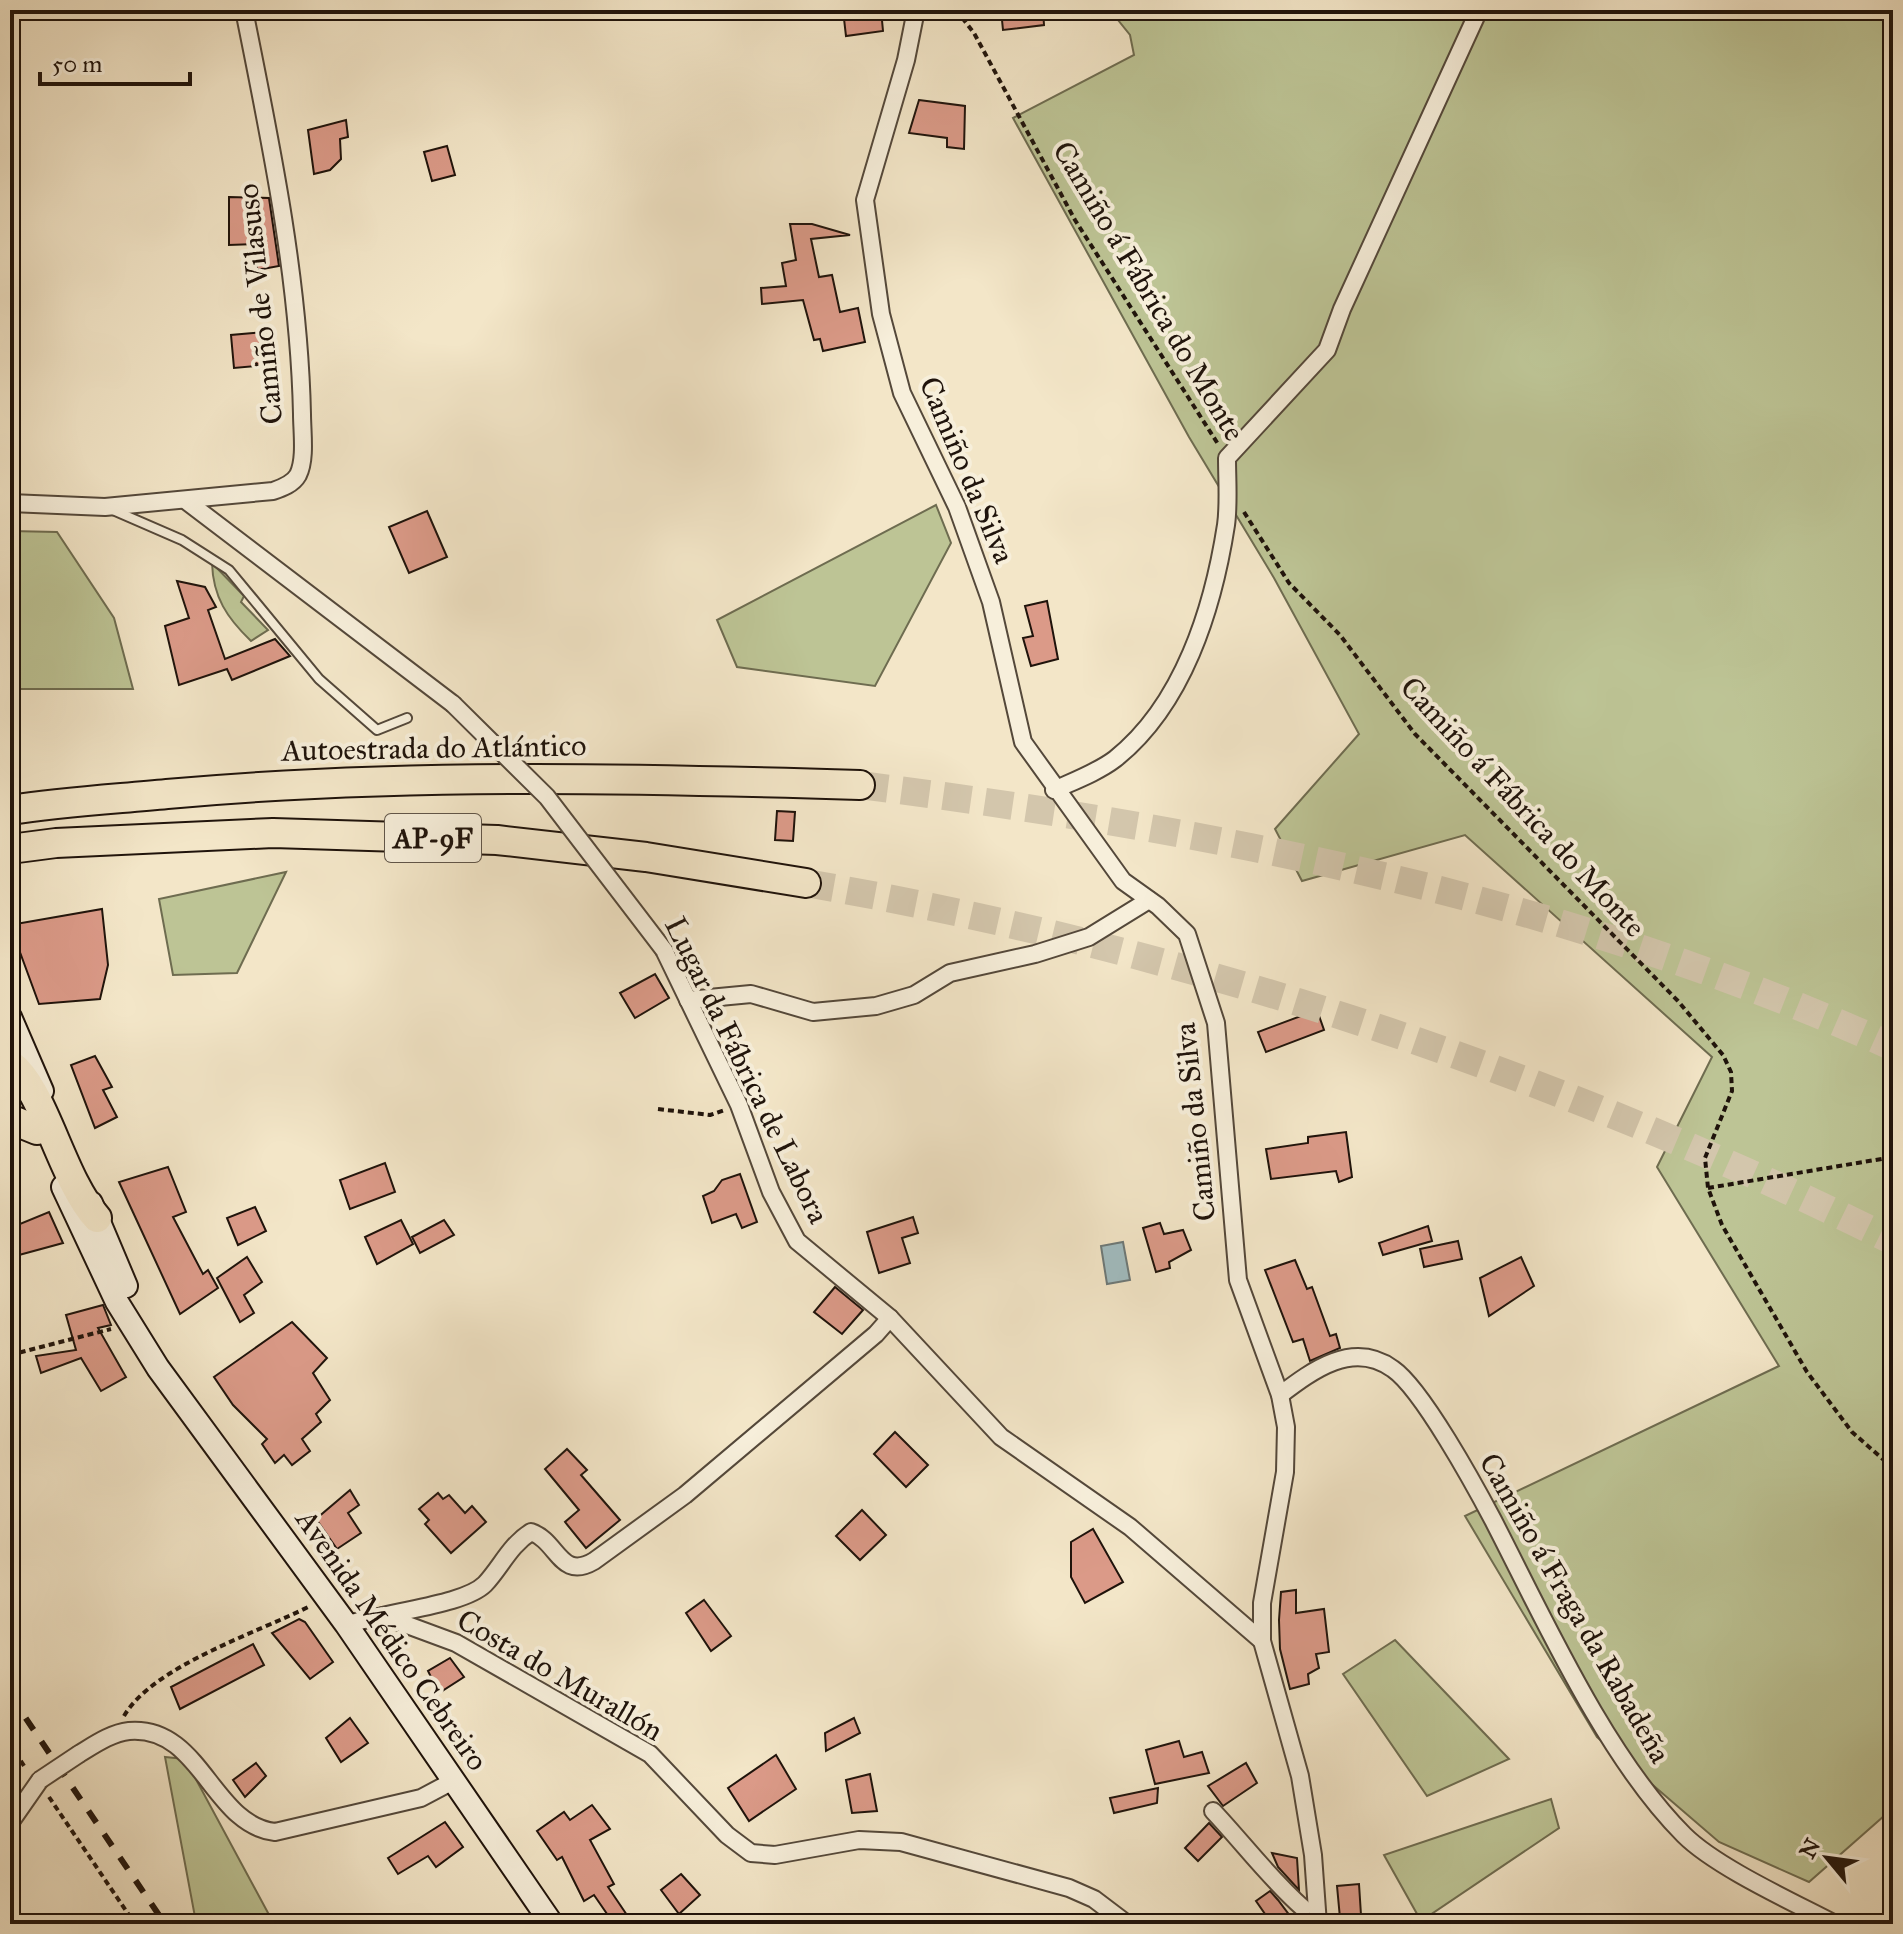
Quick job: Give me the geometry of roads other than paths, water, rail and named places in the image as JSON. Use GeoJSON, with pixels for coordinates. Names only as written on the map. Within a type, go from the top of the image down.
{"type":"FeatureCollection","features":[{"type":"Feature","properties":{"kind":"highway","name":"Autoestrada do Atlántico"},"geometry":{"type":"LineString","coordinates":[[22,800],[331,781],[468,777],[860,785]]}},
{"type":"Feature","properties":{"kind":"highway","name":"AP-9F"},"geometry":{"type":"LineString","coordinates":[[10,849],[61,852],[273,833],[497,840],[646,857],[806,883]]}},
{"type":"Feature","properties":{"kind":"highway"},"geometry":{"type":"LineString","coordinates":[[10,867],[61,852]]}},
{"type":"Feature","properties":{"kind":"highway"},"geometry":{"type":"LineString","coordinates":[[10,1061],[26,1079],[77,1193],[97,1218]]}},
{"type":"Feature","properties":{"kind":"highway"},"geometry":{"type":"LineString","coordinates":[[10,1119],[37,1130]]}},
{"type":"Feature","properties":{"kind":"main road","name":"Avenida Médico Cebreiro"},"geometry":{"type":"LineString","coordinates":[[10,1017],[97,1218],[179,1395]]}},
{"type":"Feature","properties":{"kind":"main road","name":"Avenida Médico Cebreiro"},"geometry":{"type":"LineString","coordinates":[[10,1061],[37,1130],[129,1324],[346,1624],[552,1924]]}},
{"type":"Feature","properties":{"kind":"street","name":"Camiño de Vilasuso"},"geometry":{"type":"LineString","coordinates":[[185,500],[273,491],[288,486],[298,475],[302,452],[301,362],[284,216],[244,10]]}},
{"type":"Feature","properties":{"kind":"street","name":"Camiño da Silva"},"geometry":{"type":"LineString","coordinates":[[916,10],[906,60],[865,200],[881,314],[902,393],[957,507],[991,602],[1023,742],[1054,790],[1123,881],[1187,934],[1216,1023],[1238,1280],[1280,1395],[1286,1427],[1285,1472],[1262,1603],[1262,1641],[1300,1776],[1313,1855],[1318,1924]]}},
{"type":"Feature","properties":{"kind":"street"},"geometry":{"type":"LineString","coordinates":[[1054,790],[1113,761],[1151,724],[1183,673],[1209,602],[1226,523],[1227,458],[1327,350],[1342,309],[1479,10]]}},
{"type":"Feature","properties":{"kind":"street"},"geometry":{"type":"LineString","coordinates":[[10,503],[105,507],[185,500]]}},
{"type":"Feature","properties":{"kind":"street","name":"Lugar da Fábrica de Labora"},"geometry":{"type":"LineString","coordinates":[[185,500],[453,704],[547,797],[664,950],[739,1105],[771,1192],[797,1241],[890,1318],[1001,1437],[1130,1527],[1262,1641]]}},
{"type":"Feature","properties":{"kind":"street"},"geometry":{"type":"LineString","coordinates":[[688,1000],[751,994],[813,1012],[876,1006],[914,995],[950,973],[1035,954],[1089,937],[1149,900]]}},
{"type":"Feature","properties":{"kind":"street"},"geometry":{"type":"LineString","coordinates":[[346,1624],[459,1597],[482,1587],[510,1550],[531,1532],[540,1536],[571,1566],[582,1568],[685,1495],[876,1334],[890,1318]]}},
{"type":"Feature","properties":{"kind":"street","name":"Camiño á Fraga da Rabadeña"},"geometry":{"type":"LineString","coordinates":[[1280,1395],[1304,1376],[1341,1357],[1366,1356],[1394,1369],[1414,1391],[1476,1488],[1618,1752],[1685,1836],[1746,1877],[1835,1924]]}},
{"type":"Feature","properties":{"kind":"street","name":"Costa do Murallón"},"geometry":{"type":"LineString","coordinates":[[383,1616],[456,1643],[650,1754],[727,1835],[751,1853],[775,1855],[859,1840],[901,1842],[1069,1888],[1094,1899],[1127,1924]]}},
{"type":"Feature","properties":{"kind":"street"},"geometry":{"type":"LineString","coordinates":[[10,1823],[37,1784],[79,1754],[114,1735],[145,1732],[172,1741],[232,1807],[264,1831],[275,1832],[421,1798],[455,1780]]}},
{"type":"Feature","properties":{"kind":"street"},"geometry":{"type":"LineString","coordinates":[[1213,1811],[1304,1916]]}},
{"type":"Feature","properties":{"kind":"street"},"geometry":{"type":"LineString","coordinates":[[1304,1916],[1313,1855]]}},
{"type":"Feature","properties":{"kind":"lane"},"geometry":{"type":"LineString","coordinates":[[105,507],[182,540],[229,570],[319,679],[377,730],[407,718]]}},
{"type":"Feature","properties":{"kind":"water"},"geometry":{"type":"Polygon","coordinates":[[[1123,1242],[1130,1280],[1107,1284],[1101,1246],[1123,1242]]]}},
{"type":"Feature","properties":{"kind":"tunnel"},"geometry":{"type":"LineString","coordinates":[[860,785],[1124,824],[1256,848],[1387,877],[1517,911],[1644,950],[1770,995],[1893,1047]]}},
{"type":"Feature","properties":{"kind":"tunnel"},"geometry":{"type":"LineString","coordinates":[[806,883],[946,910],[1086,942],[1225,980],[1362,1023],[1498,1070],[1632,1122],[1764,1179],[1893,1241]]}},
{"type":"Feature","properties":{"kind":"railway"},"geometry":{"type":"LineString","coordinates":[[10,1695],[165,1924]]}}]}
